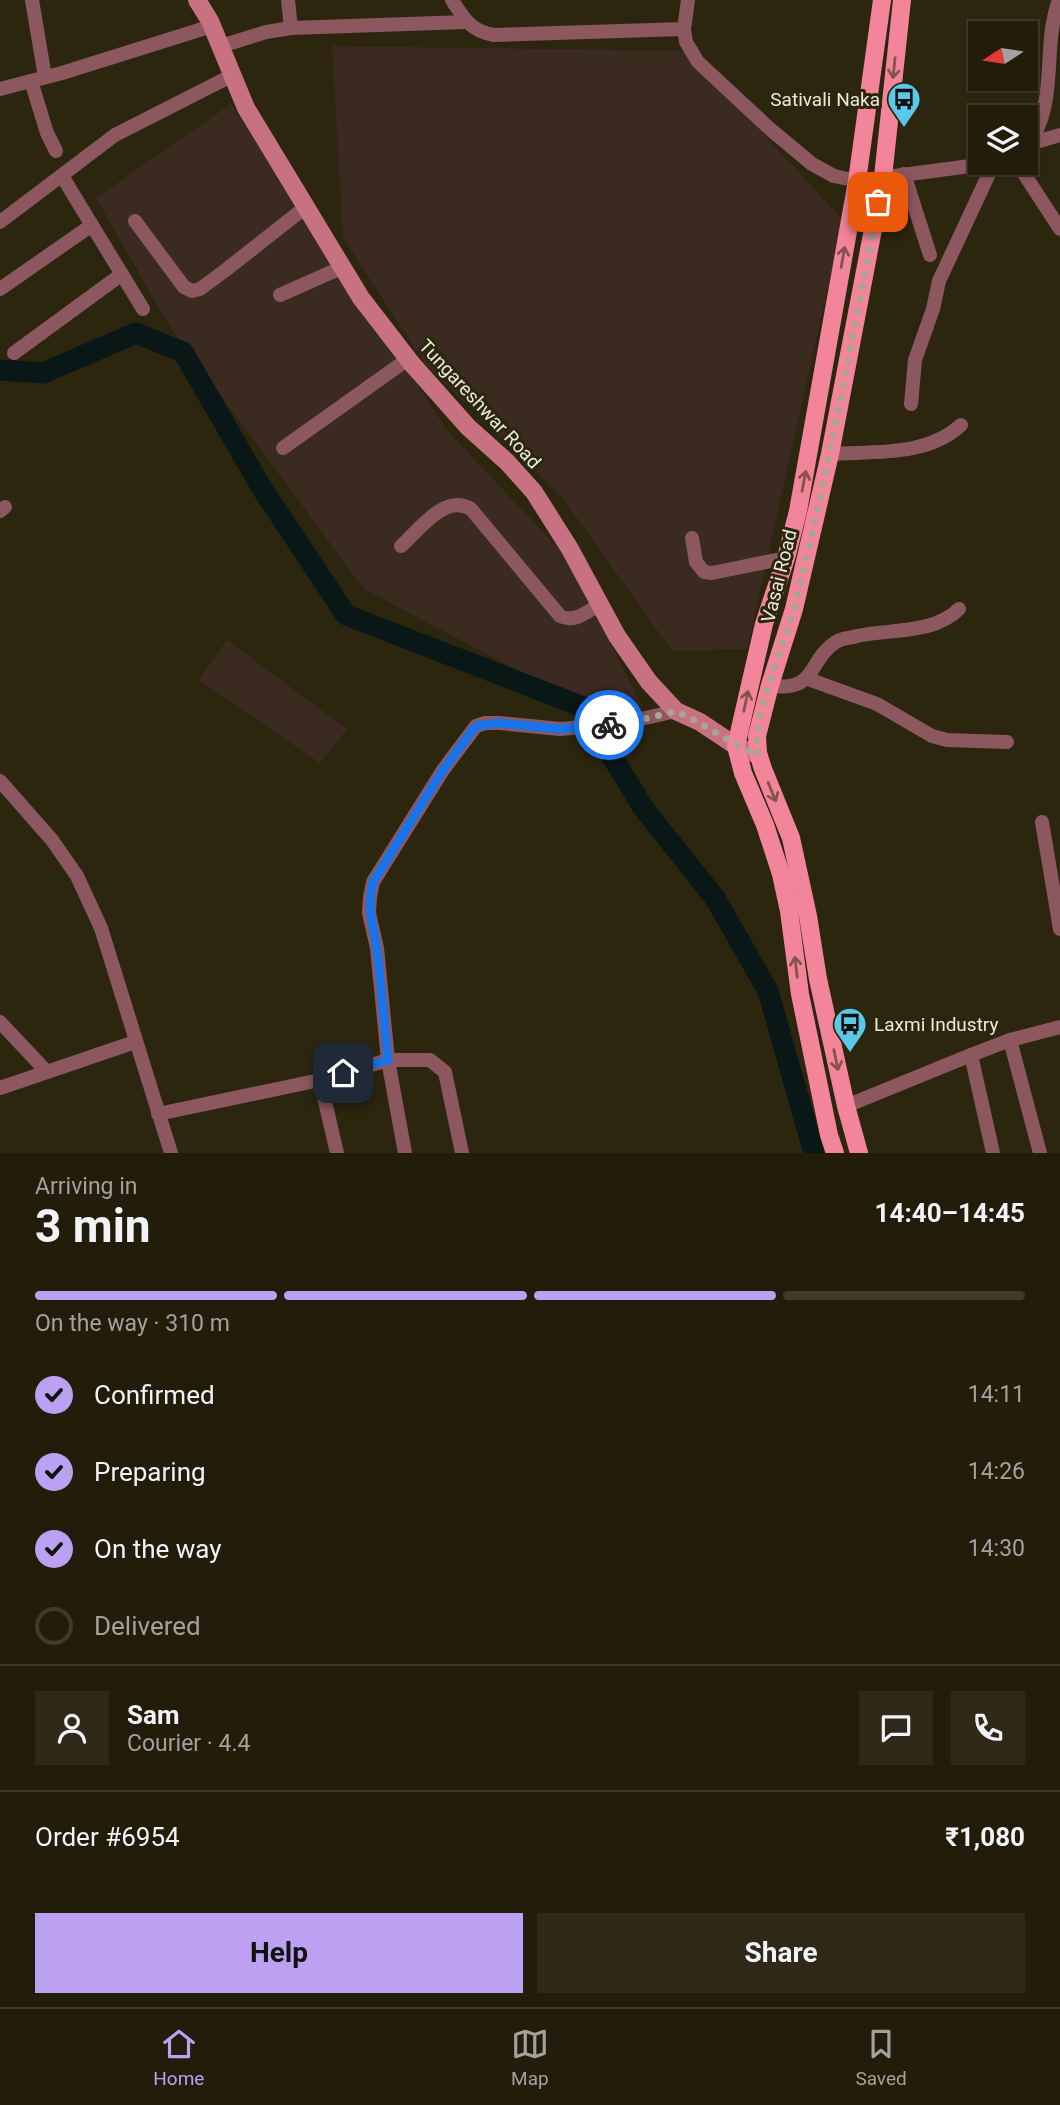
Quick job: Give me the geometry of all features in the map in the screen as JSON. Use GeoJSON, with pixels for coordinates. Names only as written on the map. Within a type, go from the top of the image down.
{"type":"FeatureCollection","features":[{"type":"Feature","properties":{"kind":"main road","name":"Vasai Road"},"geometry":{"type":"LineString","coordinates":[[835,1153],[800,993],[781,874],[765,825],[743,773],[736,746],[764,624],[786,558],[810,452],[857,181],[882,0]]}},
{"type":"Feature","properties":{"kind":"main road","name":"Vasai Road"},"geometry":{"type":"LineString","coordinates":[[859,1153],[818,979],[791,838],[758,755],[757,736],[769,685],[794,609],[830,454],[883,177],[902,0]]}},
{"type":"Feature","properties":{"kind":"street"},"geometry":{"type":"LineString","coordinates":[[32,0],[38,79],[47,133],[56,151]]}},
{"type":"Feature","properties":{"kind":"street","name":"Tungareshwar Road"},"geometry":{"type":"LineString","coordinates":[[197,0],[212,26],[246,108],[361,298],[408,359],[468,426],[507,462],[534,492],[570,549],[617,636],[649,682],[676,711],[700,722],[736,746],[758,755]]}},
{"type":"Feature","properties":{"kind":"street"},"geometry":{"type":"LineString","coordinates":[[288,0],[291,28]]}},
{"type":"Feature","properties":{"kind":"street"},"geometry":{"type":"LineString","coordinates":[[452,0],[466,22],[480,33],[684,29]]}},
{"type":"Feature","properties":{"kind":"street"},"geometry":{"type":"LineString","coordinates":[[688,0],[684,29],[686,42],[698,62],[811,164],[834,176],[857,181],[968,166]]}},
{"type":"Feature","properties":{"kind":"street"},"geometry":{"type":"LineString","coordinates":[[1038,123],[1045,109],[1050,82],[1051,31],[1059,0]]}},
{"type":"Feature","properties":{"kind":"street"},"geometry":{"type":"LineString","coordinates":[[221,46],[266,32],[291,28],[466,22]]}},
{"type":"Feature","properties":{"kind":"street"},"geometry":{"type":"LineString","coordinates":[[0,89],[212,26]]}},
{"type":"Feature","properties":{"kind":"street"},"geometry":{"type":"LineString","coordinates":[[0,222],[115,135],[231,76]]}},
{"type":"Feature","properties":{"kind":"street"},"geometry":{"type":"LineString","coordinates":[[1038,142],[1060,135]]}},
{"type":"Feature","properties":{"kind":"street"},"geometry":{"type":"LineString","coordinates":[[904,174],[930,255]]}},
{"type":"Feature","properties":{"kind":"street"},"geometry":{"type":"LineString","coordinates":[[911,404],[915,360],[933,309],[939,281],[988,175]]}},
{"type":"Feature","properties":{"kind":"street"},"geometry":{"type":"LineString","coordinates":[[1025,175],[1060,229]]}},
{"type":"Feature","properties":{"kind":"street"},"geometry":{"type":"LineString","coordinates":[[62,176],[143,309]]}},
{"type":"Feature","properties":{"kind":"street"},"geometry":{"type":"LineString","coordinates":[[135,221],[184,287],[192,291],[200,289],[307,206]]}},
{"type":"Feature","properties":{"kind":"street"},"geometry":{"type":"LineString","coordinates":[[0,289],[92,225]]}},
{"type":"Feature","properties":{"kind":"street"},"geometry":{"type":"LineString","coordinates":[[280,295],[343,267]]}},
{"type":"Feature","properties":{"kind":"street"},"geometry":{"type":"LineString","coordinates":[[13,353],[122,274]]}},
{"type":"Feature","properties":{"kind":"street"},"geometry":{"type":"LineString","coordinates":[[283,448],[408,359]]}},
{"type":"Feature","properties":{"kind":"street"},"geometry":{"type":"LineString","coordinates":[[830,454],[921,447],[940,440],[961,425]]}},
{"type":"Feature","properties":{"kind":"street"},"geometry":{"type":"LineString","coordinates":[[401,546],[446,505],[463,504],[471,509],[560,616],[568,620],[599,605]]}},
{"type":"Feature","properties":{"kind":"street"},"geometry":{"type":"LineString","coordinates":[[692,538],[695,562],[704,572],[712,573],[786,558]]}},
{"type":"Feature","properties":{"kind":"street"},"geometry":{"type":"LineString","coordinates":[[769,685],[793,685],[808,679],[822,657],[836,642],[874,632],[915,628],[939,622],[951,617],[959,609]]}},
{"type":"Feature","properties":{"kind":"street"},"geometry":{"type":"LineString","coordinates":[[808,679],[877,704],[932,736],[947,740],[1007,742]]}},
{"type":"Feature","properties":{"kind":"street"},"geometry":{"type":"LineString","coordinates":[[405,1153],[388,1060],[377,948],[369,913],[373,882],[443,770],[476,726],[499,723],[560,729],[619,724],[676,711]]}},
{"type":"Feature","properties":{"kind":"street"},"geometry":{"type":"LineString","coordinates":[[0,781],[52,840],[77,876],[101,928],[171,1153]]}},
{"type":"Feature","properties":{"kind":"street"},"geometry":{"type":"LineString","coordinates":[[1042,822],[1060,929]]}},
{"type":"Feature","properties":{"kind":"street"},"geometry":{"type":"LineString","coordinates":[[0,1022],[47,1072]]}},
{"type":"Feature","properties":{"kind":"street"},"geometry":{"type":"LineString","coordinates":[[846,1106],[1010,1040],[1060,1027]]}},
{"type":"Feature","properties":{"kind":"street"},"geometry":{"type":"LineString","coordinates":[[1010,1040],[1040,1153]]}},
{"type":"Feature","properties":{"kind":"street"},"geometry":{"type":"LineString","coordinates":[[0,1088],[135,1042]]}},
{"type":"Feature","properties":{"kind":"street"},"geometry":{"type":"LineString","coordinates":[[971,1055],[993,1153]]}},
{"type":"Feature","properties":{"kind":"street"},"geometry":{"type":"LineString","coordinates":[[158,1114],[320,1080],[388,1060],[430,1060],[445,1072],[463,1153]]}},
{"type":"Feature","properties":{"kind":"street"},"geometry":{"type":"LineString","coordinates":[[320,1080],[337,1153]]}},
{"type":"Feature","properties":{"kind":"shaded area"},"geometry":{"type":"Polygon","coordinates":[[[332,46],[687,51],[843,220],[747,649],[672,651],[562,497],[426,365],[343,238],[332,46]]]}},
{"type":"Feature","properties":{"kind":"shaded area"},"geometry":{"type":"Polygon","coordinates":[[[231,104],[447,430],[568,559],[647,716],[602,715],[364,589],[170,327],[96,198],[231,104]]]}},
{"type":"Feature","properties":{"kind":"shaded area"},"geometry":{"type":"Polygon","coordinates":[[[227,640],[347,729],[320,763],[199,680],[227,640]]]}},
{"type":"Feature","properties":{"kind":"waterway"},"geometry":{"type":"LineString","coordinates":[[0,370],[43,373],[136,333],[183,352],[263,490],[346,615],[581,706],[644,809],[715,898],[768,991],[814,1153]]}},
{"type":"Feature","properties":{"kind":"way so far"},"geometry":{"type":"LineString","coordinates":[[609,725],[676,711],[700,722],[736,746],[758,755],[757,736],[769,685],[794,609],[830,454],[878,202]]}},
{"type":"Feature","properties":{"kind":"place","name":"Sativali Naka"},"geometry":{"type":"Point","coordinates":[904,129]}},
{"type":"Feature","properties":{"kind":"place","name":"Laxmi Industry"},"geometry":{"type":"Point","coordinates":[850,1054]}},
{"type":"Feature","properties":{"kind":"route"},"geometry":{"type":"LineString","coordinates":[[343,1073],[388,1060],[377,948],[369,913],[373,882],[443,770],[476,726],[499,723],[560,729],[609,725]]}}]}
